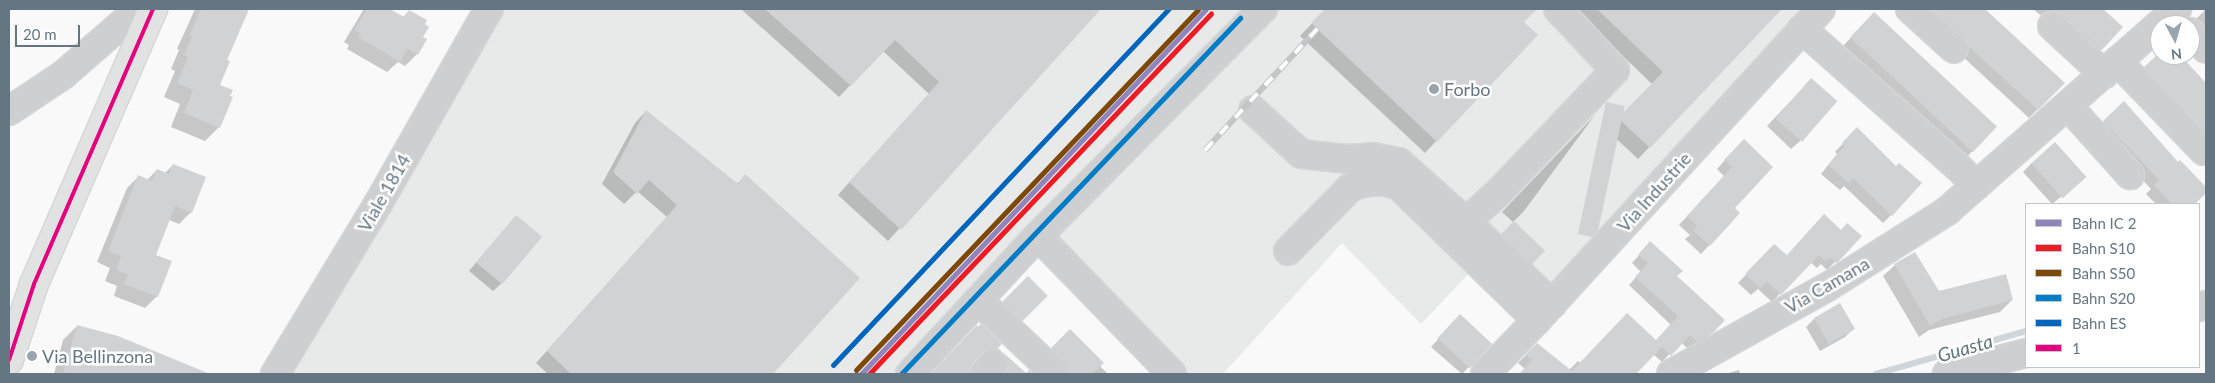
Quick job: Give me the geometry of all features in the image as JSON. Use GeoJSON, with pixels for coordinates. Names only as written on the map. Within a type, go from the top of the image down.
{"type":"FeatureCollection","features":[{"type":"Feature","properties":{"kind":"main road"},"geometry":{"type":"LineString","coordinates":[[9,360],[34,284],[153,9]]}},
{"type":"Feature","properties":{"kind":"street"},"geometry":{"type":"LineString","coordinates":[[9,111],[62,75],[139,9]]}},
{"type":"Feature","properties":{"kind":"street","name":"Viale 1814"},"geometry":{"type":"LineString","coordinates":[[275,374],[378,204],[489,9]]}},
{"type":"Feature","properties":{"kind":"street"},"geometry":{"type":"LineString","coordinates":[[910,374],[1038,236],[1263,9]]}},
{"type":"Feature","properties":{"kind":"street"},"geometry":{"type":"LineString","coordinates":[[1466,222],[1499,192],[1615,70],[1558,9]]}},
{"type":"Feature","properties":{"kind":"street","name":"Via Industrie"},"geometry":{"type":"LineString","coordinates":[[1484,374],[1544,312],[1821,9]]}},
{"type":"Feature","properties":{"kind":"street"},"geometry":{"type":"LineString","coordinates":[[1910,9],[1954,49]]}},
{"type":"Feature","properties":{"kind":"street"},"geometry":{"type":"LineString","coordinates":[[2052,26],[2111,68],[2204,151]]}},
{"type":"Feature","properties":{"kind":"street"},"geometry":{"type":"LineString","coordinates":[[1802,29],[1976,185]]}},
{"type":"Feature","properties":{"kind":"street","name":"Via Camana"},"geometry":{"type":"LineString","coordinates":[[1671,374],[1829,286],[1947,211],[2111,68],[2150,37]]}},
{"type":"Feature","properties":{"kind":"street"},"geometry":{"type":"LineString","coordinates":[[2068,106],[2130,174]]}},
{"type":"Feature","properties":{"kind":"street"},"geometry":{"type":"LineString","coordinates":[[1253,110],[1301,154],[1346,159],[1373,157],[1399,162],[1466,222],[1544,312]]}},
{"type":"Feature","properties":{"kind":"street"},"geometry":{"type":"LineString","coordinates":[[1288,251],[1350,188],[1361,183],[1383,181],[1400,186],[1544,312]]}},
{"type":"Feature","properties":{"kind":"street"},"geometry":{"type":"LineString","coordinates":[[1038,236],[1172,374]]}},
{"type":"Feature","properties":{"kind":"street"},"geometry":{"type":"LineString","coordinates":[[978,300],[1056,374]]}},
{"type":"Feature","properties":{"kind":"street"},"geometry":{"type":"LineString","coordinates":[[1947,374],[2025,353]]}},
{"type":"Feature","properties":{"kind":"shaded area"},"geometry":{"type":"Polygon","coordinates":[[[489,9],[1821,9],[1537,320],[1475,267],[1421,324],[1342,243],[1223,374],[1172,374],[1038,237],[904,374],[275,374],[489,9]]]}},
{"type":"Feature","properties":{"kind":"building"},"geometry":{"type":"Polygon","coordinates":[[[201,9],[249,9],[227,60],[230,61],[220,85],[233,90],[230,96],[233,97],[220,128],[184,113],[193,90],[177,83],[188,57],[184,55],[192,36],[190,35],[201,9]]]}},
{"type":"Feature","properties":{"kind":"building"},"geometry":{"type":"Polygon","coordinates":[[[367,9],[390,9],[404,17],[409,10],[427,20],[425,24],[429,27],[423,37],[427,39],[418,55],[407,49],[400,62],[358,37],[360,33],[354,30],[367,9]]]}},
{"type":"Feature","properties":{"kind":"building"},"geometry":{"type":"Polygon","coordinates":[[[765,9],[1101,9],[901,230],[849,182],[939,82],[895,40],[851,86],[765,9]]]}},
{"type":"Feature","properties":{"kind":"building","name":"Forbo"},"geometry":{"type":"Polygon","coordinates":[[[1325,9],[1537,9],[1524,22],[1538,35],[1437,142],[1311,23],[1325,9]]]}},
{"type":"Feature","properties":{"kind":"building"},"geometry":{"type":"Polygon","coordinates":[[[1597,9],[1782,9],[1650,148],[1618,118],[1663,72],[1597,9]]]}},
{"type":"Feature","properties":{"kind":"building"},"geometry":{"type":"Polygon","coordinates":[[[1933,9],[1985,9],[2065,83],[2038,110],[1969,47],[1965,37],[1933,9]]]}},
{"type":"Feature","properties":{"kind":"building"},"geometry":{"type":"Polygon","coordinates":[[[2051,9],[2103,9],[2123,27],[2102,50],[2063,15],[2051,9]]]}},
{"type":"Feature","properties":{"kind":"building"},"geometry":{"type":"Polygon","coordinates":[[[1874,12],[1997,127],[1973,152],[1850,38],[1874,12]]]}},
{"type":"Feature","properties":{"kind":"building"},"geometry":{"type":"Polygon","coordinates":[[[2150,61],[2150,65],[2189,65],[2206,83],[2206,131],[2144,67],[2150,61]]]}},
{"type":"Feature","properties":{"kind":"building"},"geometry":{"type":"Polygon","coordinates":[[[1811,78],[1837,101],[1802,142],[1776,119],[1811,78]]]}},
{"type":"Feature","properties":{"kind":"building"},"geometry":{"type":"Polygon","coordinates":[[[2124,101],[2178,162],[2180,160],[2206,187],[2206,193],[2196,203],[2171,203],[2154,185],[2159,180],[2103,121],[2124,101]]]}},
{"type":"Feature","properties":{"kind":"building"},"geometry":{"type":"Polygon","coordinates":[[[1606,102],[1625,106],[1597,238],[1578,234],[1606,102]]]}},
{"type":"Feature","properties":{"kind":"building"},"geometry":{"type":"Polygon","coordinates":[[[646,110],[738,184],[745,174],[860,278],[773,374],[571,374],[547,351],[677,205],[649,180],[637,194],[613,172],[646,110]]]}},
{"type":"Feature","properties":{"kind":"building"},"geometry":{"type":"Polygon","coordinates":[[[1857,127],[1896,166],[1899,163],[1922,183],[1892,216],[1853,178],[1849,183],[1828,165],[1845,145],[1842,143],[1857,127]]]}},
{"type":"Feature","properties":{"kind":"building"},"geometry":{"type":"Polygon","coordinates":[[[1744,139],[1773,167],[1735,208],[1740,213],[1710,246],[1693,230],[1697,226],[1687,216],[1732,167],[1724,160],[1744,139]]]}},
{"type":"Feature","properties":{"kind":"building"},"geometry":{"type":"Polygon","coordinates":[[[2055,142],[2086,177],[2063,198],[2031,163],[2055,142]]]}},
{"type":"Feature","properties":{"kind":"building"},"geometry":{"type":"Polygon","coordinates":[[[173,164],[206,177],[192,213],[175,206],[156,255],[172,261],[158,297],[124,284],[128,274],[116,270],[121,256],[108,251],[138,175],[152,181],[157,169],[169,174],[173,164]]]}},
{"type":"Feature","properties":{"kind":"building"},"geometry":{"type":"Polygon","coordinates":[[[1824,214],[1841,230],[1847,223],[1862,236],[1839,261],[1836,263],[1829,257],[1826,261],[1819,255],[1781,295],[1767,282],[1760,288],[1745,274],[1774,244],[1787,255],[1824,214]]]}},
{"type":"Feature","properties":{"kind":"building"},"geometry":{"type":"Polygon","coordinates":[[[516,215],[542,237],[502,284],[476,262],[516,215]]]}},
{"type":"Feature","properties":{"kind":"building"},"geometry":{"type":"Polygon","coordinates":[[[1514,221],[1545,251],[1532,264],[1501,234],[1514,221]]]}},
{"type":"Feature","properties":{"kind":"building"},"geometry":{"type":"Polygon","coordinates":[[[1650,241],[1683,271],[1677,276],[1725,320],[1714,332],[1697,342],[1690,335],[1671,356],[1662,347],[1636,374],[1519,374],[1532,360],[1525,355],[1537,343],[1572,371],[1627,313],[1656,340],[1678,316],[1635,277],[1648,263],[1638,255],[1650,241]]]}},
{"type":"Feature","properties":{"kind":"building"},"geometry":{"type":"Polygon","coordinates":[[[1915,252],[1939,291],[2006,274],[2013,300],[1942,319],[1930,326],[1894,264],[1915,252]]]}},
{"type":"Feature","properties":{"kind":"building"},"geometry":{"type":"Polygon","coordinates":[[[1028,276],[1048,296],[1022,321],[1003,301],[1028,276]]]}},
{"type":"Feature","properties":{"kind":"building"},"geometry":{"type":"Polygon","coordinates":[[[1840,303],[1855,329],[1829,344],[1814,318],[1840,303]]]}},
{"type":"Feature","properties":{"kind":"building"},"geometry":{"type":"Polygon","coordinates":[[[1460,314],[1492,344],[1470,368],[1437,338],[1460,314]]]}},
{"type":"Feature","properties":{"kind":"building"},"geometry":{"type":"Polygon","coordinates":[[[981,324],[1002,344],[998,348],[1002,352],[996,349],[988,349],[972,364],[969,374],[931,374],[977,325],[978,327],[981,324]]]}},
{"type":"Feature","properties":{"kind":"building"},"geometry":{"type":"Polygon","coordinates":[[[77,325],[118,336],[210,374],[63,374],[77,325]]]}},
{"type":"Feature","properties":{"kind":"building"},"geometry":{"type":"Polygon","coordinates":[[[1070,329],[1104,363],[1092,374],[1071,374],[1067,363],[1051,348],[1070,329]]]}},
{"type":"Feature","properties":{"kind":"building"},"geometry":{"type":"Polygon","coordinates":[[[1004,353],[1026,373],[1029,370],[1034,374],[1005,374],[1008,367],[1008,359],[1004,353]]]}},
{"type":"Feature","properties":{"kind":"waterway","name":"Guasta"},"geometry":{"type":"LineString","coordinates":[[1876,374],[2025,331]]}},
{"type":"Feature","properties":{"kind":"railway"},"geometry":{"type":"LineString","coordinates":[[1205,150],[1317,29]]}},
{"type":"Feature","properties":{"kind":"transit line","name":"1"},"geometry":{"type":"LineString","coordinates":[[9,360],[34,284],[153,9]]}},
{"type":"Feature","properties":{"kind":"transit line"},"geometry":{"type":"LineString","coordinates":[[861,374],[1206,9]]}},
{"type":"Feature","properties":{"kind":"rail line","name":"ES"},"geometry":{"type":"LineString","coordinates":[[833,365],[1169,9]]}},
{"type":"Feature","properties":{"kind":"rail line","name":"S50"},"geometry":{"type":"LineString","coordinates":[[856,370],[1198,9]]}},
{"type":"Feature","properties":{"kind":"rail line","name":"S10"},"geometry":{"type":"LineString","coordinates":[[869,374],[1211,13]]}},
{"type":"Feature","properties":{"kind":"rail line","name":"S20"},"geometry":{"type":"LineString","coordinates":[[901,374],[1240,18]]}},
{"type":"Feature","properties":{"kind":"place","name":"Forbo"},"geometry":{"type":"Point","coordinates":[1434,89]}},
{"type":"Feature","properties":{"kind":"place","name":"Via Bellinzona"},"geometry":{"type":"Point","coordinates":[32,356]}}]}
